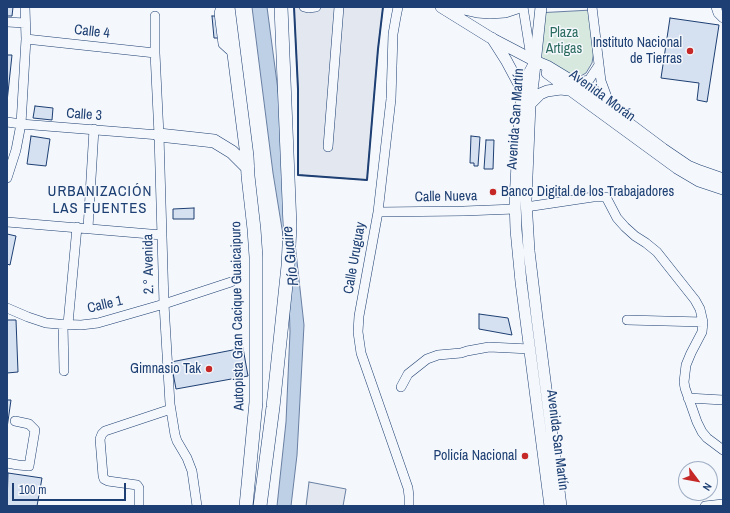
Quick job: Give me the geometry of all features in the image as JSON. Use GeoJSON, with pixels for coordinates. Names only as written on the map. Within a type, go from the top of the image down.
{"type":"FeatureCollection","features":[{"type":"Feature","properties":{"kind":"highway","name":"Autopista Gran Cacique Guaicaipuro"},"geometry":{"type":"LineString","coordinates":[[228,7],[247,156],[256,257],[256,402],[246,506]]}},
{"type":"Feature","properties":{"kind":"highway"},"geometry":{"type":"LineString","coordinates":[[260,506],[273,406],[288,266],[290,216],[281,7]]}},
{"type":"Feature","properties":{"kind":"highway"},"geometry":{"type":"LineString","coordinates":[[159,136],[214,141],[232,152],[248,168]]}},
{"type":"Feature","properties":{"kind":"main road","name":"Avenida Morán"},"geometry":{"type":"LineString","coordinates":[[441,7],[491,38],[535,62],[548,74],[617,115],[688,166],[723,179]]}},
{"type":"Feature","properties":{"kind":"main road"},"geometry":{"type":"LineString","coordinates":[[455,7],[490,14],[506,12],[520,7]]}},
{"type":"Feature","properties":{"kind":"main road"},"geometry":{"type":"LineString","coordinates":[[535,62],[541,7]]}},
{"type":"Feature","properties":{"kind":"main road"},"geometry":{"type":"LineString","coordinates":[[491,38],[506,60],[521,88]]}},
{"type":"Feature","properties":{"kind":"main road","name":"Avenida San Martín"},"geometry":{"type":"LineString","coordinates":[[535,62],[521,88],[521,111],[518,129],[515,185],[529,251],[561,506]]}},
{"type":"Feature","properties":{"kind":"main road","name":"Avenida San Martín"},"geometry":{"type":"LineString","coordinates":[[535,62],[530,104],[518,252],[550,506]]}},
{"type":"Feature","properties":{"kind":"main road","name":"Avenida Morán"},"geometry":{"type":"LineString","coordinates":[[572,87],[677,168],[699,181],[723,190]]}},
{"type":"Feature","properties":{"kind":"main road"},"geometry":{"type":"LineString","coordinates":[[530,104],[540,94],[547,91],[572,87]]}},
{"type":"Feature","properties":{"kind":"street"},"geometry":{"type":"LineString","coordinates":[[7,178],[16,150],[21,124],[26,39],[25,7]]}},
{"type":"Feature","properties":{"kind":"street"},"geometry":{"type":"LineString","coordinates":[[221,7],[220,13],[223,44],[234,54]]}},
{"type":"Feature","properties":{"kind":"street"},"geometry":{"type":"LineString","coordinates":[[304,7],[316,7]]}},
{"type":"Feature","properties":{"kind":"street"},"geometry":{"type":"LineString","coordinates":[[328,147],[339,7]]}},
{"type":"Feature","properties":{"kind":"street","name":"Calle Uruguay"},"geometry":{"type":"LineString","coordinates":[[398,7],[393,34],[391,99],[378,212],[359,316],[358,332],[361,353],[408,488],[409,506]]}},
{"type":"Feature","properties":{"kind":"street"},"geometry":{"type":"LineString","coordinates":[[524,7],[530,51],[535,62]]}},
{"type":"Feature","properties":{"kind":"street"},"geometry":{"type":"LineString","coordinates":[[592,7],[601,81],[604,92],[617,115]]}},
{"type":"Feature","properties":{"kind":"street"},"geometry":{"type":"LineString","coordinates":[[716,7],[718,13],[723,18]]}},
{"type":"Feature","properties":{"kind":"street","name":"2.° Avenida"},"geometry":{"type":"LineString","coordinates":[[155,16],[164,304],[171,408],[177,441],[187,458],[192,471],[198,506]]}},
{"type":"Feature","properties":{"kind":"street"},"geometry":{"type":"LineString","coordinates":[[7,22],[25,23]]}},
{"type":"Feature","properties":{"kind":"street","name":"Calle 4"},"geometry":{"type":"LineString","coordinates":[[26,39],[155,53]]}},
{"type":"Feature","properties":{"kind":"street"},"geometry":{"type":"LineString","coordinates":[[572,87],[588,80],[599,65]]}},
{"type":"Feature","properties":{"kind":"street","name":"Calle 3"},"geometry":{"type":"LineString","coordinates":[[7,122],[159,136]]}},
{"type":"Feature","properties":{"kind":"street"},"geometry":{"type":"LineString","coordinates":[[88,228],[94,129]]}},
{"type":"Feature","properties":{"kind":"street","name":"Calle Nueva"},"geometry":{"type":"LineString","coordinates":[[378,212],[457,211],[521,208],[593,197],[606,197],[617,218],[635,236],[657,252],[695,300],[700,309],[703,322]]}},
{"type":"Feature","properties":{"kind":"street"},"geometry":{"type":"LineString","coordinates":[[7,222],[162,235]]}},
{"type":"Feature","properties":{"kind":"street"},"geometry":{"type":"LineString","coordinates":[[64,371],[65,324],[76,227]]}},
{"type":"Feature","properties":{"kind":"street","name":"Calle 1"},"geometry":{"type":"LineString","coordinates":[[7,308],[46,323],[81,325],[98,323],[164,304],[231,282]]}},
{"type":"Feature","properties":{"kind":"street"},"geometry":{"type":"LineString","coordinates":[[627,320],[703,322],[702,332],[686,365],[684,382],[688,398],[702,432],[707,438],[723,450]]}},
{"type":"Feature","properties":{"kind":"street"},"geometry":{"type":"LineString","coordinates":[[401,387],[408,374],[427,358],[490,347],[530,349]]}},
{"type":"Feature","properties":{"kind":"street"},"geometry":{"type":"LineString","coordinates":[[688,398],[723,400]]}},
{"type":"Feature","properties":{"kind":"street"},"geometry":{"type":"LineString","coordinates":[[139,506],[139,488],[137,485],[108,481],[102,476],[100,439],[105,431],[171,408]]}},
{"type":"Feature","properties":{"kind":"street"},"geometry":{"type":"LineString","coordinates":[[7,463],[18,466],[29,466],[35,430],[29,424],[15,421]]}},
{"type":"Feature","properties":{"kind":"street"},"geometry":{"type":"LineString","coordinates":[[705,506],[719,504]]}},
{"type":"Feature","properties":{"kind":"green space","name":"Plaza Artigas"},"geometry":{"type":"Polygon","coordinates":[[[592,10],[594,51],[592,63],[586,73],[577,78],[570,78],[533,55],[536,13],[592,10]]]}},
{"type":"Feature","properties":{"kind":"shaded area"},"geometry":{"type":"Polygon","coordinates":[[[294,7],[383,7],[367,180],[298,175],[298,89],[294,7]]]}},
{"type":"Feature","properties":{"kind":"shaded area"},"geometry":{"type":"Polygon","coordinates":[[[309,482],[346,489],[343,506],[306,506],[309,482]]]}},
{"type":"Feature","properties":{"kind":"water","name":"Río Guaire"},"geometry":{"type":"Polygon","coordinates":[[[252,7],[267,7],[279,98],[304,325],[297,455],[291,506],[277,506],[286,422],[290,332],[288,266],[273,173],[252,7]]]}},
{"type":"Feature","properties":{"kind":"building"},"geometry":{"type":"Polygon","coordinates":[[[7,7],[13,7],[12,16],[7,16],[7,7]]]}},
{"type":"Feature","properties":{"kind":"building"},"geometry":{"type":"Polygon","coordinates":[[[212,16],[217,16],[219,38],[214,38],[212,16]]]}},
{"type":"Feature","properties":{"kind":"building","name":"Instituto Nacional de Tierras"},"geometry":{"type":"Polygon","coordinates":[[[670,18],[719,25],[707,102],[697,100],[699,83],[661,78],[670,18]]]}},
{"type":"Feature","properties":{"kind":"building"},"geometry":{"type":"Polygon","coordinates":[[[7,55],[12,55],[7,102],[7,55]]]}},
{"type":"Feature","properties":{"kind":"building"},"geometry":{"type":"Polygon","coordinates":[[[35,106],[53,108],[52,120],[33,118],[35,106]]]}},
{"type":"Feature","properties":{"kind":"building"},"geometry":{"type":"Polygon","coordinates":[[[31,136],[50,139],[46,166],[27,164],[31,136]]]}},
{"type":"Feature","properties":{"kind":"building"},"geometry":{"type":"Polygon","coordinates":[[[471,136],[480,137],[478,166],[474,166],[474,163],[470,163],[471,136]]]}},
{"type":"Feature","properties":{"kind":"building"},"geometry":{"type":"Polygon","coordinates":[[[486,140],[494,140],[493,169],[484,169],[486,140]]]}},
{"type":"Feature","properties":{"kind":"building"},"geometry":{"type":"Polygon","coordinates":[[[194,208],[194,219],[173,219],[173,209],[194,208]]]}},
{"type":"Feature","properties":{"kind":"building"},"geometry":{"type":"Polygon","coordinates":[[[7,234],[16,236],[10,265],[7,264],[7,234]]]}},
{"type":"Feature","properties":{"kind":"building"},"geometry":{"type":"Polygon","coordinates":[[[479,314],[508,318],[512,335],[479,329],[479,314]]]}},
{"type":"Feature","properties":{"kind":"building"},"geometry":{"type":"Polygon","coordinates":[[[7,320],[16,320],[18,372],[7,373],[7,320]]]}},
{"type":"Feature","properties":{"kind":"building","name":"Gimnasio Tak"},"geometry":{"type":"Polygon","coordinates":[[[243,348],[248,376],[176,389],[171,362],[243,348]]]}},
{"type":"Feature","properties":{"kind":"building"},"geometry":{"type":"Polygon","coordinates":[[[7,400],[11,400],[7,428],[7,400]]]}},
{"type":"Feature","properties":{"kind":"building"},"geometry":{"type":"Polygon","coordinates":[[[8,473],[42,478],[37,506],[7,506],[8,473]]]}},
{"type":"Feature","properties":{"kind":"wall"},"geometry":{"type":"LineString","coordinates":[[294,7],[298,89],[298,175],[367,180],[383,7]]}},
{"type":"Feature","properties":{"kind":"place","name":"Instituto Nacional de Tierras"},"geometry":{"type":"Point","coordinates":[690,51]}},
{"type":"Feature","properties":{"kind":"place","name":"Banco Digital de los Trabajadores"},"geometry":{"type":"Point","coordinates":[493,192]}},
{"type":"Feature","properties":{"kind":"place","name":"Gimnasio Tak"},"geometry":{"type":"Point","coordinates":[209,369]}},
{"type":"Feature","properties":{"kind":"place","name":"Policía Nacional"},"geometry":{"type":"Point","coordinates":[525,456]}},
{"type":"Feature","properties":{"kind":"district","name":"URBANIZACIÓN LAS FUENTES"},"geometry":{"type":"Point","coordinates":[100,200]}}]}
